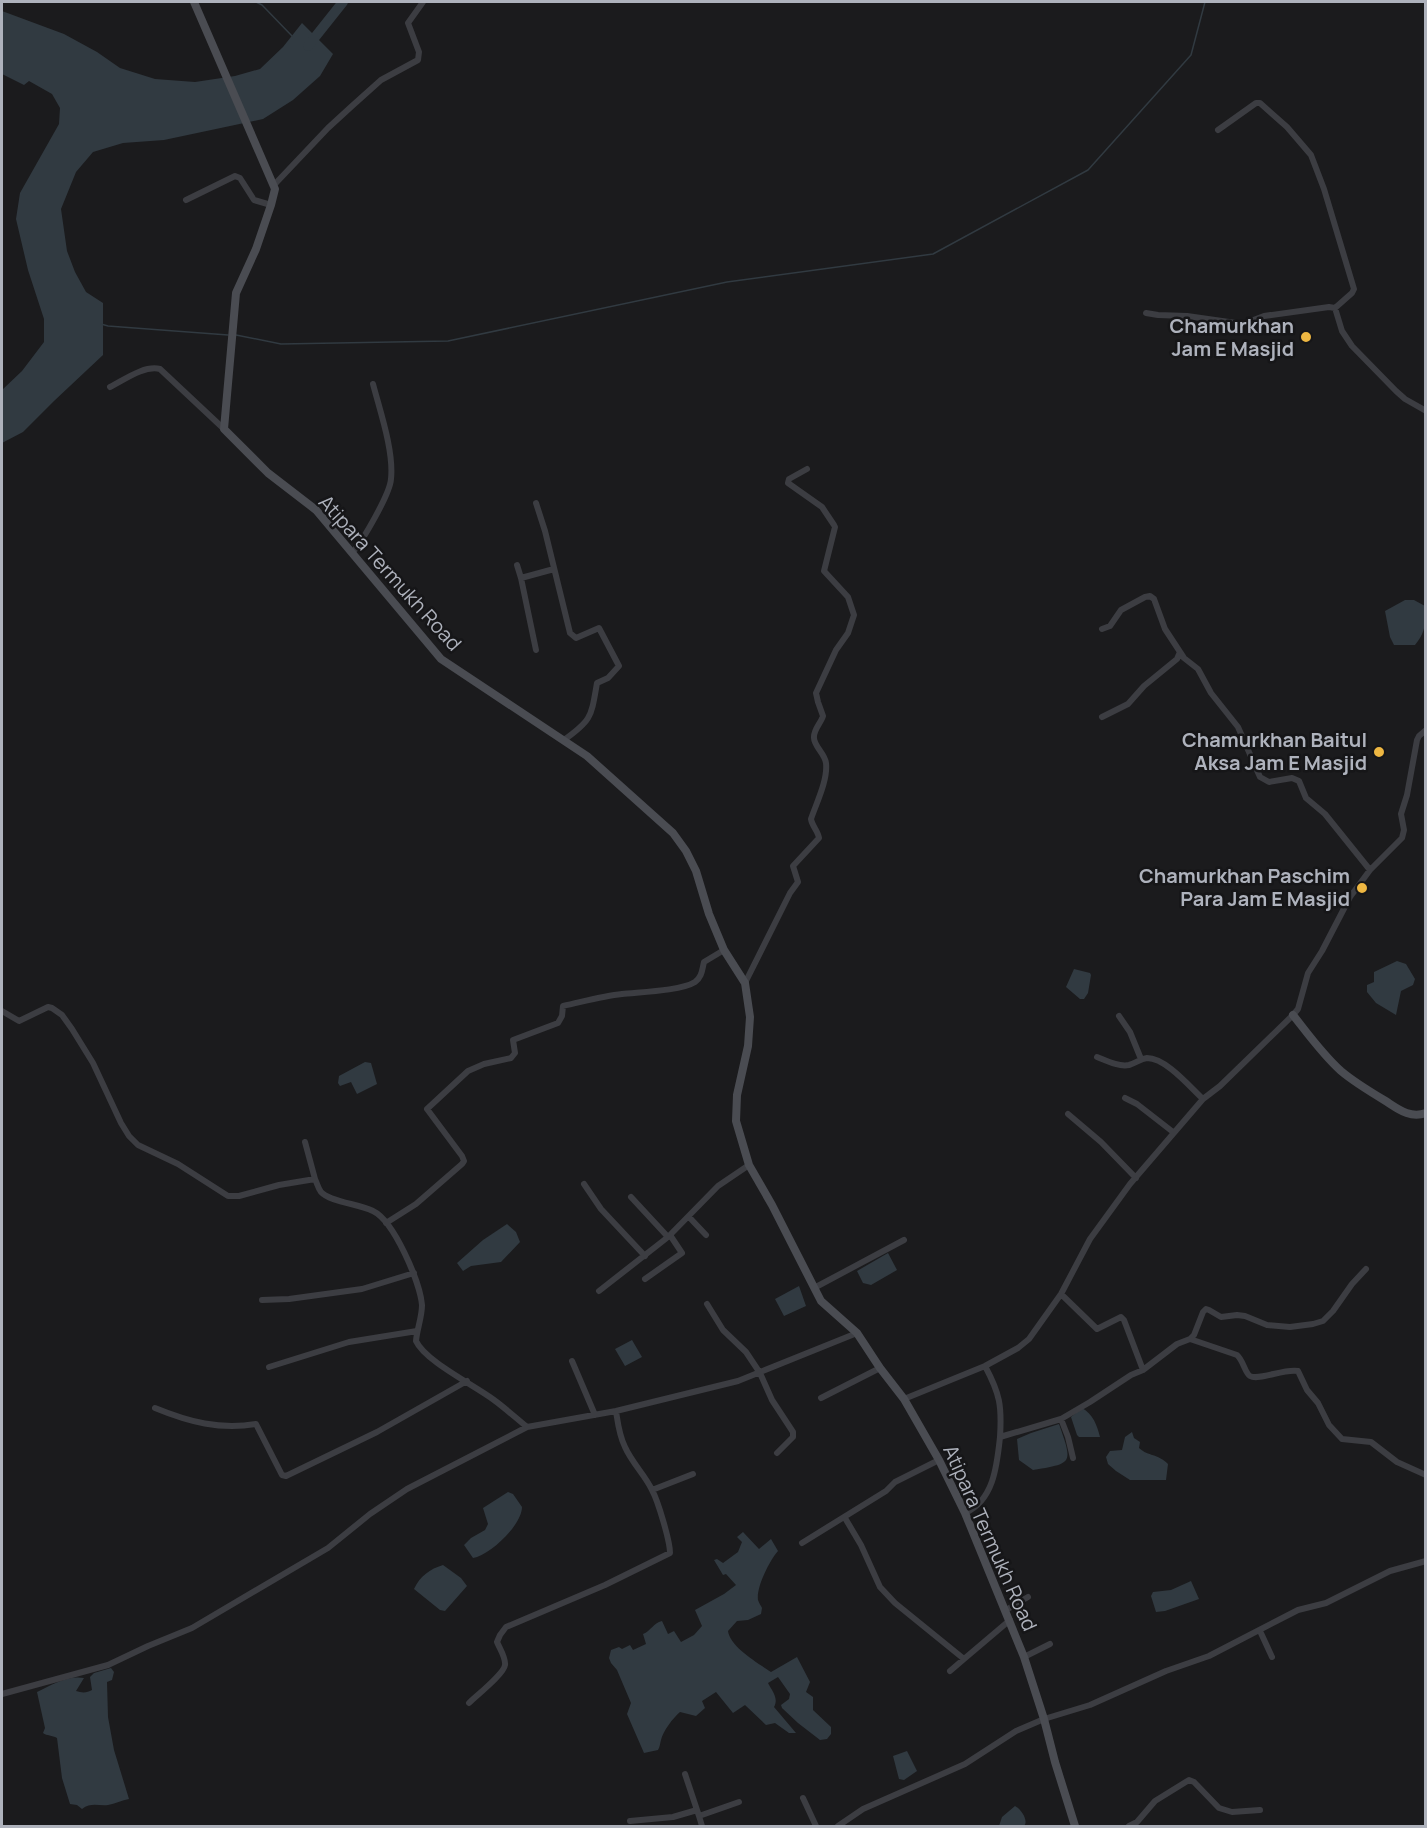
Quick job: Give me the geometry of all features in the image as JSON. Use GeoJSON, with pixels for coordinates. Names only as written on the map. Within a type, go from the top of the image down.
{"type":"FeatureCollection","features":[{"type":"Feature","properties":{"kind":"main road"},"geometry":{"type":"LineString","coordinates":[[194,2],[274,185],[274,195],[256,249],[236,293],[224,429]]}},
{"type":"Feature","properties":{"kind":"main road","name":"Atipara Termukh Road"},"geometry":{"type":"LineString","coordinates":[[224,429],[268,473],[316,510],[441,659],[587,756],[674,833],[686,851],[696,872],[709,914],[724,950],[745,983],[750,1017],[748,1046],[737,1095],[736,1121],[749,1165],[821,1301],[857,1333],[904,1399],[939,1460],[965,1513],[1024,1657],[1075,1827]]}},
{"type":"Feature","properties":{"kind":"main road"},"geometry":{"type":"LineString","coordinates":[[1293,1015],[1327,1057],[1350,1078],[1408,1115],[1425,1113]]}},
{"type":"Feature","properties":{"kind":"street"},"geometry":{"type":"LineString","coordinates":[[274,185],[359,99],[381,80],[418,60],[419,52],[408,26],[423,2]]}},
{"type":"Feature","properties":{"kind":"street"},"geometry":{"type":"LineString","coordinates":[[1218,130],[1256,103],[1260,103],[1287,127],[1311,155],[1324,189],[1354,289],[1335,308]]}},
{"type":"Feature","properties":{"kind":"street"},"geometry":{"type":"LineString","coordinates":[[186,200],[235,176],[240,178],[254,200],[271,205]]}},
{"type":"Feature","properties":{"kind":"street"},"geometry":{"type":"LineString","coordinates":[[1146,313],[1243,324],[1264,316],[1335,308]]}},
{"type":"Feature","properties":{"kind":"street"},"geometry":{"type":"LineString","coordinates":[[1335,308],[1342,331],[1352,346],[1396,391],[1425,411]]}},
{"type":"Feature","properties":{"kind":"street"},"geometry":{"type":"LineString","coordinates":[[110,387],[146,369],[153,367],[160,369],[224,429]]}},
{"type":"Feature","properties":{"kind":"street"},"geometry":{"type":"LineString","coordinates":[[353,552],[378,513],[392,481],[384,426],[373,384]]}},
{"type":"Feature","properties":{"kind":"street"},"geometry":{"type":"LineString","coordinates":[[745,983],[790,893],[798,882],[793,866],[819,838],[811,819],[822,789],[826,765],[823,753],[814,740],[823,716],[816,693],[836,650],[848,633],[854,615],[848,597],[824,571],[835,527],[822,507],[788,483],[789,479],[807,469]]}},
{"type":"Feature","properties":{"kind":"street"},"geometry":{"type":"LineString","coordinates":[[536,503],[573,636],[576,639],[599,628],[619,666],[608,678],[597,683],[590,716],[583,726],[564,740]]}},
{"type":"Feature","properties":{"kind":"street"},"geometry":{"type":"LineString","coordinates":[[517,565],[536,650]]}},
{"type":"Feature","properties":{"kind":"street"},"geometry":{"type":"LineString","coordinates":[[521,578],[554,569]]}},
{"type":"Feature","properties":{"kind":"street"},"geometry":{"type":"LineString","coordinates":[[1102,629],[1110,626],[1121,610],[1150,596],[1154,599],[1165,629],[1180,652],[1198,669],[1211,693],[1238,727],[1260,777],[1269,782],[1292,778],[1299,781],[1306,798],[1325,814],[1370,870]]}},
{"type":"Feature","properties":{"kind":"street"},"geometry":{"type":"LineString","coordinates":[[1102,717],[1128,704],[1144,686],[1177,659],[1180,652]]}},
{"type":"Feature","properties":{"kind":"street"},"geometry":{"type":"LineString","coordinates":[[904,1399],[986,1366],[1029,1339],[1061,1294],[1090,1239],[1110,1209],[1203,1099],[1220,1086],[1298,1009],[1308,973],[1350,897],[1370,870],[1402,838],[1404,830],[1402,809],[1419,736],[1425,730]]}},
{"type":"Feature","properties":{"kind":"street"},"geometry":{"type":"LineString","coordinates":[[386,1223],[416,1204],[464,1161],[427,1109],[468,1071],[484,1064],[511,1058],[514,1053],[513,1040],[558,1023],[562,1016],[563,1006],[621,994],[652,992],[692,984],[702,974],[704,962],[724,950]]}},
{"type":"Feature","properties":{"kind":"street"},"geometry":{"type":"LineString","coordinates":[[2,1011],[19,1021],[48,1007],[62,1015],[93,1063],[129,1136],[138,1145],[178,1164],[228,1196],[239,1196],[279,1185],[315,1179]]}},
{"type":"Feature","properties":{"kind":"street"},"geometry":{"type":"LineString","coordinates":[[1119,1016],[1130,1032],[1141,1059]]}},
{"type":"Feature","properties":{"kind":"street"},"geometry":{"type":"LineString","coordinates":[[1097,1057],[1124,1065],[1149,1058],[1178,1074],[1203,1099]]}},
{"type":"Feature","properties":{"kind":"street"},"geometry":{"type":"LineString","coordinates":[[1125,1098],[1137,1104],[1173,1132]]}},
{"type":"Feature","properties":{"kind":"street"},"geometry":{"type":"LineString","coordinates":[[1068,1114],[1101,1142],[1136,1178]]}},
{"type":"Feature","properties":{"kind":"street"},"geometry":{"type":"LineString","coordinates":[[305,1142],[319,1189],[326,1196],[372,1210],[386,1223],[410,1262],[422,1304],[416,1341],[422,1351],[495,1400],[527,1426]]}},
{"type":"Feature","properties":{"kind":"street"},"geometry":{"type":"LineString","coordinates":[[599,1291],[669,1236],[718,1186],[749,1165]]}},
{"type":"Feature","properties":{"kind":"street"},"geometry":{"type":"LineString","coordinates":[[584,1184],[601,1209],[645,1256]]}},
{"type":"Feature","properties":{"kind":"street"},"geometry":{"type":"LineString","coordinates":[[631,1197],[682,1252],[645,1279]]}},
{"type":"Feature","properties":{"kind":"street"},"geometry":{"type":"LineString","coordinates":[[688,1217],[706,1235]]}},
{"type":"Feature","properties":{"kind":"street"},"geometry":{"type":"LineString","coordinates":[[814,1288],[904,1240]]}},
{"type":"Feature","properties":{"kind":"street"},"geometry":{"type":"LineString","coordinates":[[1000,1437],[1061,1419],[1131,1375],[1143,1370],[1177,1344],[1190,1339],[1206,1309],[1221,1317],[1245,1316],[1267,1325],[1290,1327],[1313,1324],[1323,1320],[1333,1311],[1366,1269]]}},
{"type":"Feature","properties":{"kind":"street"},"geometry":{"type":"LineString","coordinates":[[262,1300],[289,1299],[362,1289],[414,1273]]}},
{"type":"Feature","properties":{"kind":"street"},"geometry":{"type":"LineString","coordinates":[[1061,1294],[1096,1329],[1121,1317],[1143,1370]]}},
{"type":"Feature","properties":{"kind":"street"},"geometry":{"type":"LineString","coordinates":[[707,1304],[723,1330],[746,1353],[760,1373],[771,1400],[793,1432],[794,1437],[777,1453]]}},
{"type":"Feature","properties":{"kind":"street"},"geometry":{"type":"LineString","coordinates":[[269,1367],[349,1342],[417,1330]]}},
{"type":"Feature","properties":{"kind":"street"},"geometry":{"type":"LineString","coordinates":[[2,1694],[108,1665],[192,1628],[328,1548],[369,1514],[407,1489],[527,1426],[616,1411],[716,1387],[760,1373],[857,1333]]}},
{"type":"Feature","properties":{"kind":"street"},"geometry":{"type":"LineString","coordinates":[[1190,1339],[1237,1355],[1252,1377],[1268,1376],[1289,1370],[1298,1371],[1329,1425],[1342,1439],[1371,1442],[1397,1462],[1425,1475]]}},
{"type":"Feature","properties":{"kind":"street"},"geometry":{"type":"LineString","coordinates":[[572,1361],[595,1415]]}},
{"type":"Feature","properties":{"kind":"street"},"geometry":{"type":"LineString","coordinates":[[965,1513],[984,1498],[997,1466],[1002,1412],[996,1387],[986,1366]]}},
{"type":"Feature","properties":{"kind":"street"},"geometry":{"type":"LineString","coordinates":[[821,1398],[880,1368]]}},
{"type":"Feature","properties":{"kind":"street"},"geometry":{"type":"LineString","coordinates":[[155,1408],[219,1427],[256,1424],[282,1475],[286,1476],[377,1432],[467,1381]]}},
{"type":"Feature","properties":{"kind":"street"},"geometry":{"type":"LineString","coordinates":[[469,1704],[505,1667],[506,1662],[497,1642],[506,1628],[595,1590],[670,1552],[652,1490],[625,1447],[619,1433],[616,1411]]}},
{"type":"Feature","properties":{"kind":"street"},"geometry":{"type":"LineString","coordinates":[[1061,1419],[1073,1458]]}},
{"type":"Feature","properties":{"kind":"street"},"geometry":{"type":"LineString","coordinates":[[802,1543],[845,1518],[886,1491],[895,1482],[939,1460]]}},
{"type":"Feature","properties":{"kind":"street"},"geometry":{"type":"LineString","coordinates":[[652,1490],[693,1474]]}},
{"type":"Feature","properties":{"kind":"street"},"geometry":{"type":"LineString","coordinates":[[845,1518],[861,1545],[880,1587],[895,1603],[964,1659]]}},
{"type":"Feature","properties":{"kind":"street"},"geometry":{"type":"LineString","coordinates":[[838,1827],[863,1809],[984,1754],[1016,1731],[1044,1719],[1090,1706],[1166,1671],[1209,1656],[1298,1610],[1326,1603],[1390,1571],[1425,1561]]}},
{"type":"Feature","properties":{"kind":"street"},"geometry":{"type":"LineString","coordinates":[[1006,1610],[1028,1597]]}},
{"type":"Feature","properties":{"kind":"street"},"geometry":{"type":"LineString","coordinates":[[950,1671],[1010,1620]]}},
{"type":"Feature","properties":{"kind":"street"},"geometry":{"type":"LineString","coordinates":[[1260,1631],[1272,1657]]}},
{"type":"Feature","properties":{"kind":"street"},"geometry":{"type":"LineString","coordinates":[[1024,1657],[1050,1644]]}},
{"type":"Feature","properties":{"kind":"street"},"geometry":{"type":"LineString","coordinates":[[685,1774],[702,1827]]}},
{"type":"Feature","properties":{"kind":"street"},"geometry":{"type":"LineString","coordinates":[[1129,1827],[1137,1822],[1155,1801],[1189,1780],[1194,1782],[1219,1808],[1232,1812],[1260,1810]]}},
{"type":"Feature","properties":{"kind":"street"},"geometry":{"type":"LineString","coordinates":[[803,1798],[816,1827]]}},
{"type":"Feature","properties":{"kind":"street"},"geometry":{"type":"LineString","coordinates":[[630,1821],[698,1813],[739,1802]]}},
{"type":"Feature","properties":{"kind":"shaded area"},"geometry":{"type":"Polygon","coordinates":[[[2,11],[64,34],[120,68],[155,79],[195,82],[235,76],[260,69],[283,47],[302,23],[333,54],[320,76],[293,100],[263,119],[164,140],[123,143],[93,152],[76,172],[61,209],[67,251],[75,272],[86,292],[103,303],[103,355],[23,432],[2,443],[2,390],[22,371],[44,342],[44,319],[28,270],[16,219],[20,193],[59,124],[60,108],[52,94],[29,81],[24,85],[2,74],[2,11]]]}},
{"type":"Feature","properties":{"kind":"shaded area"},"geometry":{"type":"Polygon","coordinates":[[[1405,600],[1414,600],[1425,606],[1424,627],[1415,645],[1394,645],[1390,637],[1385,611],[1405,600]]]}},
{"type":"Feature","properties":{"kind":"shaded area"},"geometry":{"type":"Polygon","coordinates":[[[1397,961],[1406,964],[1415,979],[1413,985],[1401,991],[1396,1015],[1376,1003],[1367,992],[1367,985],[1374,982],[1374,972],[1397,961]]]}},
{"type":"Feature","properties":{"kind":"shaded area"},"geometry":{"type":"Polygon","coordinates":[[[1074,969],[1091,975],[1088,993],[1084,999],[1080,999],[1066,987],[1074,969]]]}},
{"type":"Feature","properties":{"kind":"shaded area"},"geometry":{"type":"Polygon","coordinates":[[[365,1062],[371,1063],[377,1084],[357,1094],[351,1082],[340,1086],[339,1076],[365,1062]]]}},
{"type":"Feature","properties":{"kind":"shaded area"},"geometry":{"type":"Polygon","coordinates":[[[507,1224],[516,1232],[520,1242],[501,1262],[471,1266],[463,1271],[457,1263],[483,1240],[507,1224]]]}},
{"type":"Feature","properties":{"kind":"shaded area"},"geometry":{"type":"Polygon","coordinates":[[[888,1253],[897,1270],[871,1285],[863,1283],[857,1271],[888,1253]]]}},
{"type":"Feature","properties":{"kind":"shaded area"},"geometry":{"type":"Polygon","coordinates":[[[799,1286],[806,1306],[784,1316],[775,1299],[799,1286]]]}},
{"type":"Feature","properties":{"kind":"shaded area"},"geometry":{"type":"Polygon","coordinates":[[[632,1340],[642,1357],[625,1366],[615,1349],[632,1340]]]}},
{"type":"Feature","properties":{"kind":"shaded area"},"geometry":{"type":"Polygon","coordinates":[[[1082,1408],[1094,1420],[1100,1437],[1079,1437],[1077,1435],[1071,1417],[1082,1408]]]}},
{"type":"Feature","properties":{"kind":"shaded area"},"geometry":{"type":"Polygon","coordinates":[[[1059,1424],[1067,1454],[1062,1463],[1033,1470],[1019,1460],[1017,1439],[1059,1424]]]}},
{"type":"Feature","properties":{"kind":"shaded area"},"geometry":{"type":"Polygon","coordinates":[[[1132,1432],[1134,1438],[1140,1442],[1139,1448],[1168,1464],[1166,1480],[1130,1480],[1108,1464],[1106,1457],[1110,1451],[1122,1450],[1125,1437],[1132,1432]]]}},
{"type":"Feature","properties":{"kind":"shaded area"},"geometry":{"type":"Polygon","coordinates":[[[508,1492],[513,1494],[522,1507],[517,1522],[496,1545],[473,1558],[464,1545],[485,1530],[488,1524],[483,1508],[508,1492]]]}},
{"type":"Feature","properties":{"kind":"shaded area"},"geometry":{"type":"Polygon","coordinates":[[[743,1532],[759,1549],[771,1539],[778,1551],[759,1588],[758,1600],[762,1608],[761,1614],[748,1620],[737,1621],[728,1631],[730,1637],[745,1654],[771,1672],[797,1657],[810,1682],[806,1692],[813,1697],[813,1710],[831,1727],[831,1734],[827,1739],[820,1740],[782,1708],[781,1705],[789,1699],[790,1694],[778,1677],[768,1683],[775,1698],[774,1707],[796,1733],[789,1733],[775,1723],[766,1725],[745,1705],[733,1713],[716,1692],[702,1701],[705,1708],[696,1716],[680,1712],[666,1729],[658,1750],[644,1753],[627,1714],[631,1703],[617,1670],[609,1658],[611,1650],[619,1647],[622,1649],[630,1645],[633,1650],[646,1644],[643,1634],[662,1621],[668,1634],[674,1631],[681,1642],[694,1635],[702,1626],[695,1610],[736,1585],[726,1574],[723,1575],[714,1560],[717,1559],[723,1563],[738,1552],[742,1542],[737,1537],[743,1532]]]}},
{"type":"Feature","properties":{"kind":"shaded area"},"geometry":{"type":"Polygon","coordinates":[[[443,1565],[461,1578],[467,1586],[445,1611],[440,1610],[414,1589],[426,1574],[443,1565]]]}},
{"type":"Feature","properties":{"kind":"shaded area"},"geometry":{"type":"Polygon","coordinates":[[[1191,1581],[1199,1599],[1156,1612],[1151,1596],[1153,1592],[1171,1590],[1191,1581]]]}},
{"type":"Feature","properties":{"kind":"shaded area"},"geometry":{"type":"Polygon","coordinates":[[[111,1668],[114,1672],[112,1680],[107,1682],[108,1717],[114,1750],[129,1799],[82,1809],[70,1804],[62,1778],[57,1738],[43,1733],[45,1728],[37,1692],[60,1681],[78,1677],[84,1678],[76,1691],[88,1692],[92,1690],[90,1677],[94,1673],[111,1668]]]}},
{"type":"Feature","properties":{"kind":"shaded area"},"geometry":{"type":"Polygon","coordinates":[[[907,1751],[917,1771],[904,1780],[899,1779],[893,1756],[907,1751]]]}},
{"type":"Feature","properties":{"kind":"shaded area"},"geometry":{"type":"Polygon","coordinates":[[[1015,1806],[1024,1815],[1026,1821],[1024,1826],[999,1826],[1002,1817],[1015,1806]]]}},
{"type":"Feature","properties":{"kind":"waterway"},"geometry":{"type":"LineString","coordinates":[[256,2],[262,5],[292,36]]}},
{"type":"Feature","properties":{"kind":"waterway"},"geometry":{"type":"LineString","coordinates":[[308,46],[343,2]]}},
{"type":"Feature","properties":{"kind":"waterway"},"geometry":{"type":"LineString","coordinates":[[236,335],[281,344],[448,341],[727,282],[933,254],[1088,170],[1191,55],[1205,2]]}},
{"type":"Feature","properties":{"kind":"waterway"},"geometry":{"type":"LineString","coordinates":[[101,324],[228,335]]}},
{"type":"Feature","properties":{"kind":"place","name":"Chamurkhan Jam E Masjid"},"geometry":{"type":"Point","coordinates":[1306,337]}},
{"type":"Feature","properties":{"kind":"place","name":"Chamurkhan Baitul Aksa Jam E Masjid"},"geometry":{"type":"Point","coordinates":[1379,752]}},
{"type":"Feature","properties":{"kind":"place","name":"Chamurkhan Paschim Para Jam E Masjid"},"geometry":{"type":"Point","coordinates":[1362,888]}}]}
